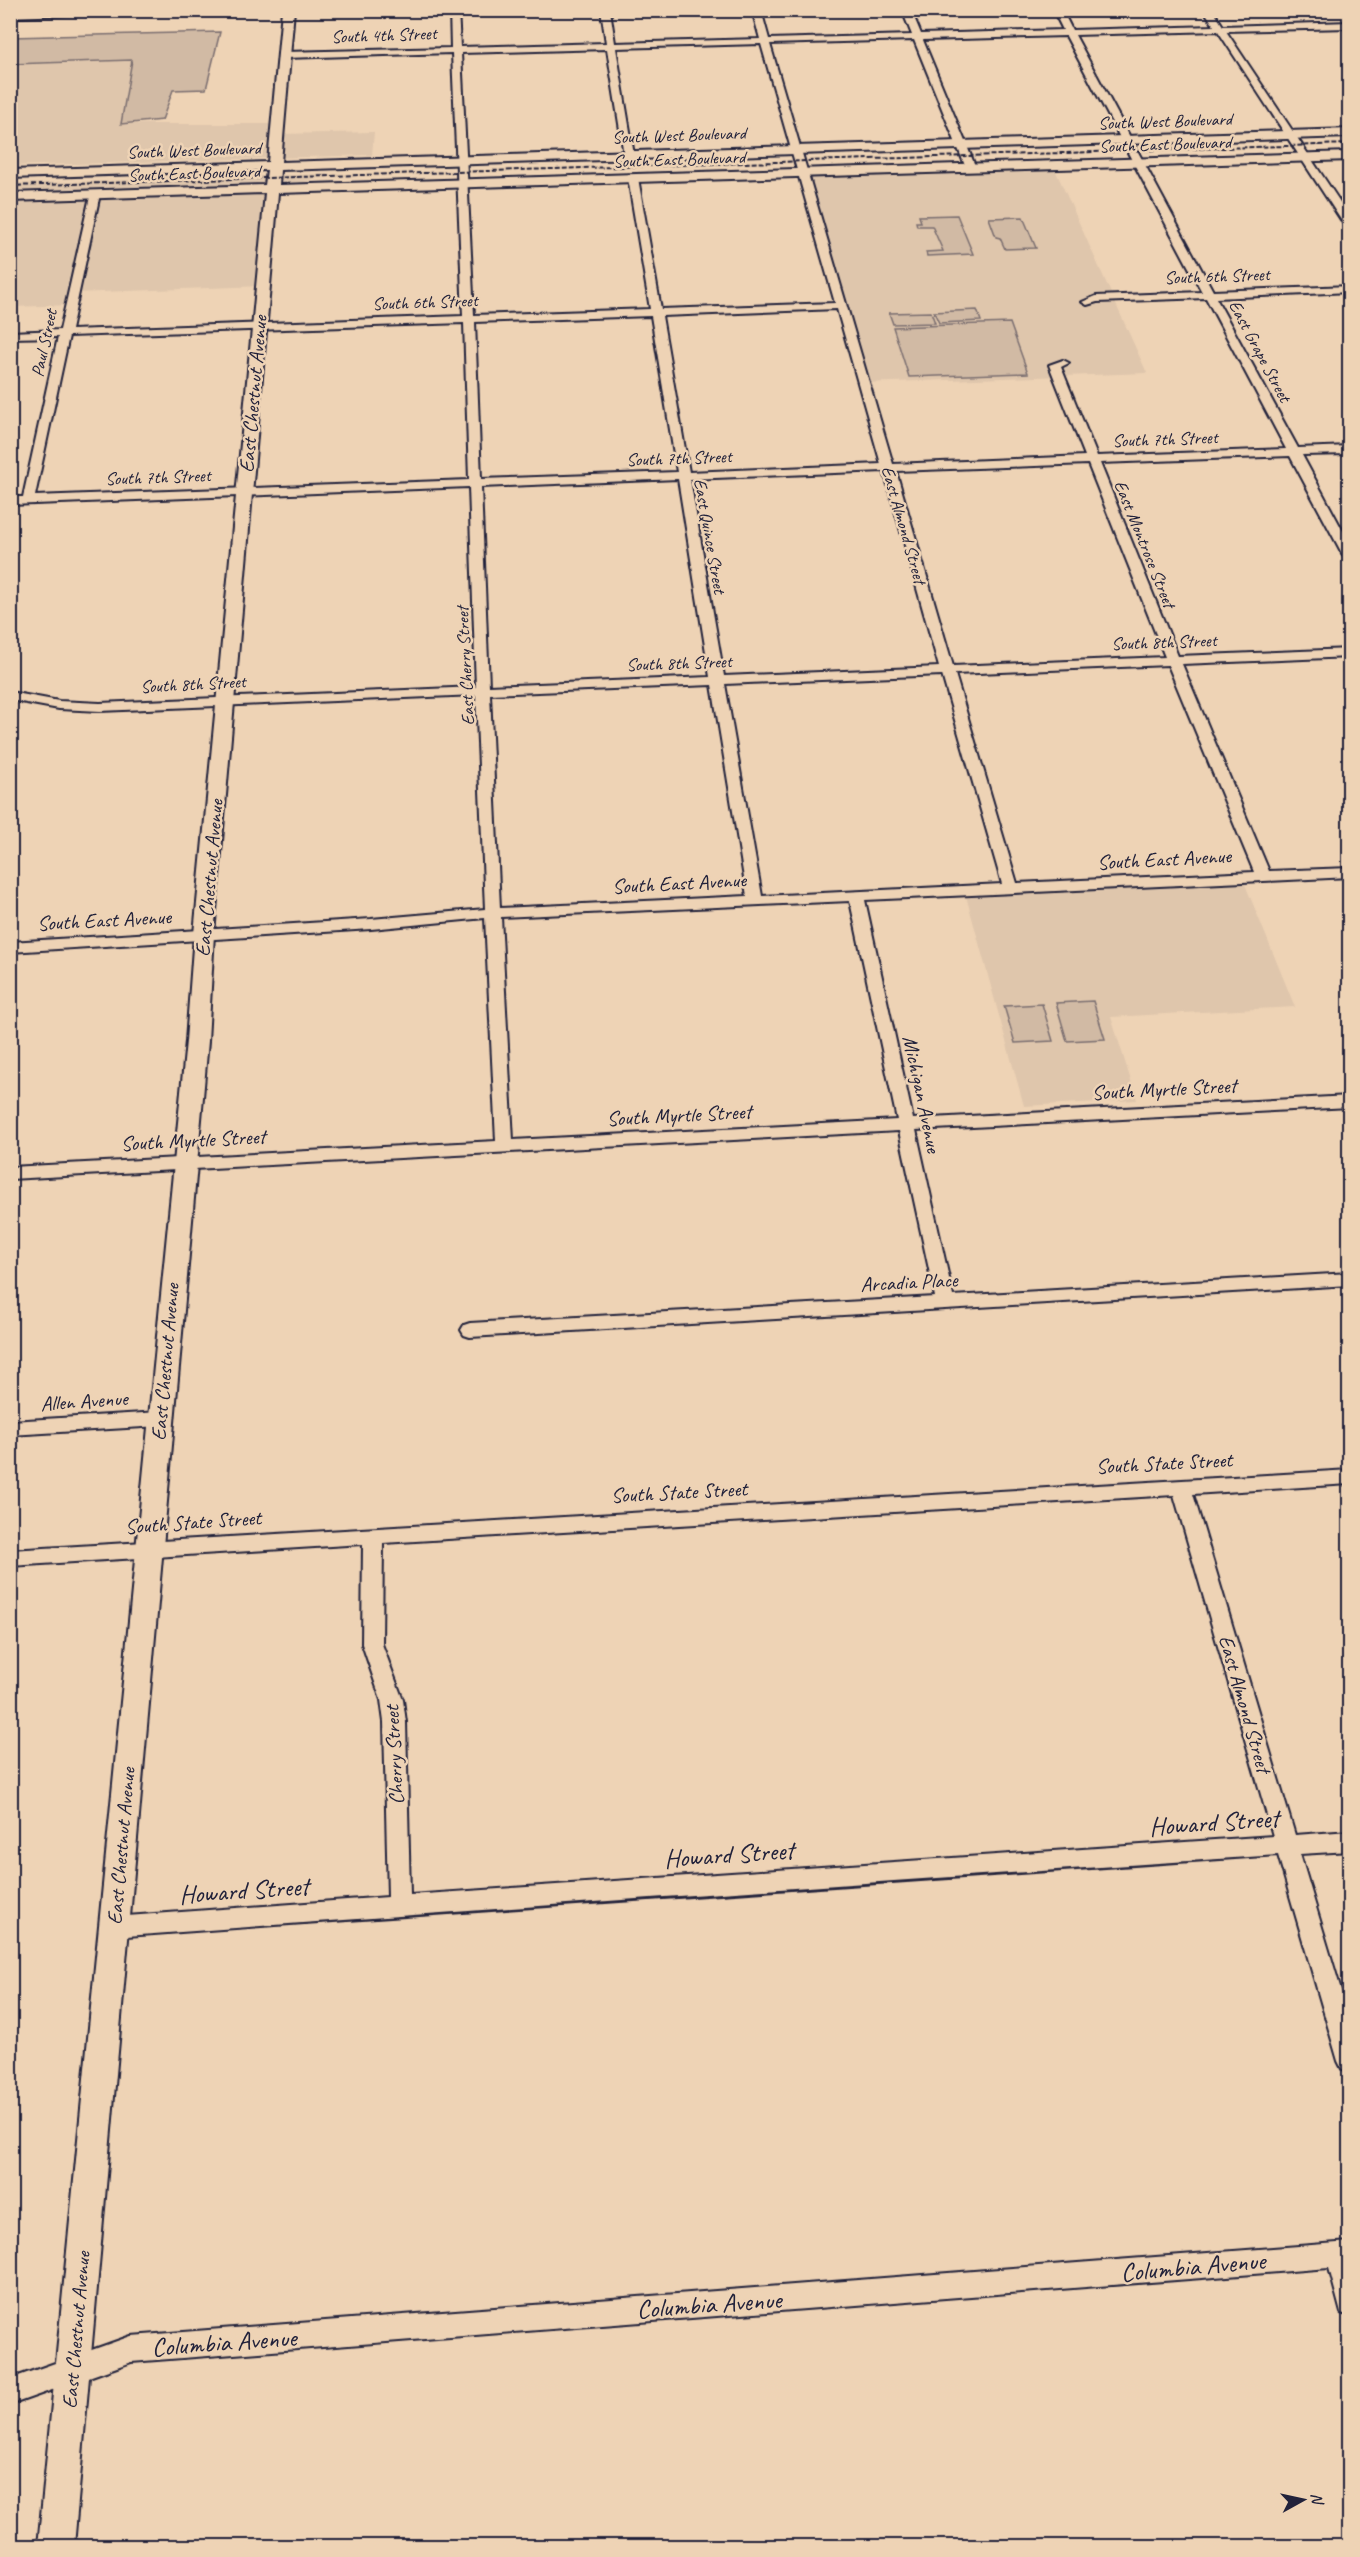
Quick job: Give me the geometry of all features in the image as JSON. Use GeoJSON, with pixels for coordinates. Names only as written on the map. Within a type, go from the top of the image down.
{"type":"FeatureCollection","features":[{"type":"Feature","properties":{"kind":"main road","name":"East Chestnut Avenue"},"geometry":{"type":"LineString","coordinates":[[56,2547],[183,1163],[196,1052],[204,934],[288,10]]}},
{"type":"Feature","properties":{"kind":"main road","name":"South West Boulevard"},"geometry":{"type":"LineString","coordinates":[[10,174],[273,177],[461,160],[629,155],[799,162],[962,145],[1350,133]]}},
{"type":"Feature","properties":{"kind":"main road","name":"South East Boulevard"},"geometry":{"type":"LineString","coordinates":[[10,197],[95,194],[273,177],[462,184],[633,178],[799,162],[970,168],[1350,156]]}},
{"type":"Feature","properties":{"kind":"street"},"geometry":{"type":"LineString","coordinates":[[10,14],[126,10]]}},
{"type":"Feature","properties":{"kind":"street","name":"East Cherry Street"},"geometry":{"type":"LineString","coordinates":[[454,10],[505,1146]]}},
{"type":"Feature","properties":{"kind":"street"},"geometry":{"type":"LineString","coordinates":[[605,10],[629,155]]}},
{"type":"Feature","properties":{"kind":"street","name":"East Almond Street"},"geometry":{"type":"LineString","coordinates":[[756,10],[1010,887]]}},
{"type":"Feature","properties":{"kind":"street"},"geometry":{"type":"LineString","coordinates":[[906,10],[970,168]]}},
{"type":"Feature","properties":{"kind":"street","name":"East Grape Street"},"geometry":{"type":"LineString","coordinates":[[1057,10],[1350,557]]}},
{"type":"Feature","properties":{"kind":"street"},"geometry":{"type":"LineString","coordinates":[[1208,10],[1350,226]]}},
{"type":"Feature","properties":{"kind":"street","name":"South 4th Street"},"geometry":{"type":"LineString","coordinates":[[284,55],[1350,25]]}},
{"type":"Feature","properties":{"kind":"street","name":"East Quince Street"},"geometry":{"type":"LineString","coordinates":[[633,178],[755,900]]}},
{"type":"Feature","properties":{"kind":"street","name":"Paul Street"},"geometry":{"type":"LineString","coordinates":[[28,500],[95,194]]}},
{"type":"Feature","properties":{"kind":"street","name":"South 6th Street"},"geometry":{"type":"LineString","coordinates":[[1087,302],[1208,294],[1350,290]]}},
{"type":"Feature","properties":{"kind":"street","name":"South 6th Street"},"geometry":{"type":"LineString","coordinates":[[10,335],[842,306]]}},
{"type":"Feature","properties":{"kind":"street","name":"East Montrose Street"},"geometry":{"type":"LineString","coordinates":[[1064,363],[1055,365],[1263,875]]}},
{"type":"Feature","properties":{"kind":"street","name":"South 7th Street"},"geometry":{"type":"LineString","coordinates":[[10,501],[1350,450]]}},
{"type":"Feature","properties":{"kind":"street","name":"South 8th Street"},"geometry":{"type":"LineString","coordinates":[[10,696],[59,705],[100,707],[1350,653]]}},
{"type":"Feature","properties":{"kind":"street","name":"South East Avenue"},"geometry":{"type":"LineString","coordinates":[[10,946],[493,913],[1350,872]]}},
{"type":"Feature","properties":{"kind":"street","name":"Michigan Avenue"},"geometry":{"type":"LineString","coordinates":[[856,895],[945,1302]]}},
{"type":"Feature","properties":{"kind":"street"},"geometry":{"type":"LineString","coordinates":[[1346,1102],[1350,1118]]}},
{"type":"Feature","properties":{"kind":"street","name":"South Myrtle Street"},"geometry":{"type":"LineString","coordinates":[[10,1173],[1346,1102]]}},
{"type":"Feature","properties":{"kind":"street","name":"Arcadia Place"},"geometry":{"type":"LineString","coordinates":[[470,1330],[1350,1280]]}},
{"type":"Feature","properties":{"kind":"street","name":"Allen Avenue"},"geometry":{"type":"LineString","coordinates":[[10,1428],[160,1419]]}},
{"type":"Feature","properties":{"kind":"street","name":"South State Street"},"geometry":{"type":"LineString","coordinates":[[10,1558],[373,1534],[1350,1477]]}},
{"type":"Feature","properties":{"kind":"street","name":"East Almond Street"},"geometry":{"type":"LineString","coordinates":[[1180,1486],[1350,2061]]}},
{"type":"Feature","properties":{"kind":"street","name":"Cherry Street"},"geometry":{"type":"LineString","coordinates":[[373,1534],[372,1644],[392,1700],[395,1722],[399,1908]]}},
{"type":"Feature","properties":{"kind":"street","name":"Howard Street"},"geometry":{"type":"LineString","coordinates":[[113,1927],[399,1908],[724,1882],[1350,1841]]}},
{"type":"Feature","properties":{"kind":"street"},"geometry":{"type":"LineString","coordinates":[[1344,2254],[1350,2304]]}},
{"type":"Feature","properties":{"kind":"street","name":"Columbia Avenue"},"geometry":{"type":"LineString","coordinates":[[10,2392],[72,2371],[117,2352],[131,2349],[1344,2254]]}},
{"type":"Feature","properties":{"kind":"shaded area"},"geometry":{"type":"Polygon","coordinates":[[[220,32],[206,89],[173,90],[162,120],[121,124],[132,60],[11,64],[11,37],[220,32]]]}},
{"type":"Feature","properties":{"kind":"shaded area"},"geometry":{"type":"Polygon","coordinates":[[[132,60],[122,124],[280,124],[280,134],[374,132],[372,155],[11,166],[10,64],[132,60]]]}},
{"type":"Feature","properties":{"kind":"shaded area"},"geometry":{"type":"Polygon","coordinates":[[[1053,165],[1147,373],[864,383],[802,173],[1053,165]]]}},
{"type":"Feature","properties":{"kind":"shaded area"},"geometry":{"type":"Polygon","coordinates":[[[329,174],[272,193],[263,286],[74,293],[72,305],[11,307],[10,184],[329,174]]]}},
{"type":"Feature","properties":{"kind":"shaded area"},"geometry":{"type":"Polygon","coordinates":[[[957,215],[973,254],[927,256],[926,252],[943,251],[932,226],[917,226],[916,222],[921,222],[919,216],[957,215]]]}},
{"type":"Feature","properties":{"kind":"shaded area"},"geometry":{"type":"Polygon","coordinates":[[[1023,217],[1036,248],[1005,249],[1000,238],[996,237],[989,218],[1023,217]]]}},
{"type":"Feature","properties":{"kind":"shaded area"},"geometry":{"type":"Polygon","coordinates":[[[977,310],[981,321],[939,323],[934,312],[977,310]]]}},
{"type":"Feature","properties":{"kind":"shaded area"},"geometry":{"type":"Polygon","coordinates":[[[931,312],[935,323],[893,324],[889,313],[931,312]]]}},
{"type":"Feature","properties":{"kind":"shaded area"},"geometry":{"type":"Polygon","coordinates":[[[1010,323],[1028,373],[909,377],[893,327],[1010,323]]]}},
{"type":"Feature","properties":{"kind":"shaded area"},"geometry":{"type":"Polygon","coordinates":[[[1244,882],[1295,1007],[1111,1017],[1137,1100],[1024,1106],[966,896],[1244,882]]]}},
{"type":"Feature","properties":{"kind":"shaded area"},"geometry":{"type":"Polygon","coordinates":[[[1093,1001],[1105,1039],[1067,1041],[1056,1003],[1093,1001]]]}},
{"type":"Feature","properties":{"kind":"shaded area"},"geometry":{"type":"Polygon","coordinates":[[[1042,1004],[1053,1041],[1015,1043],[1004,1006],[1042,1004]]]}},
{"type":"Feature","properties":{"kind":"railway"},"geometry":{"type":"LineString","coordinates":[[10,186],[1350,144]]}}]}
